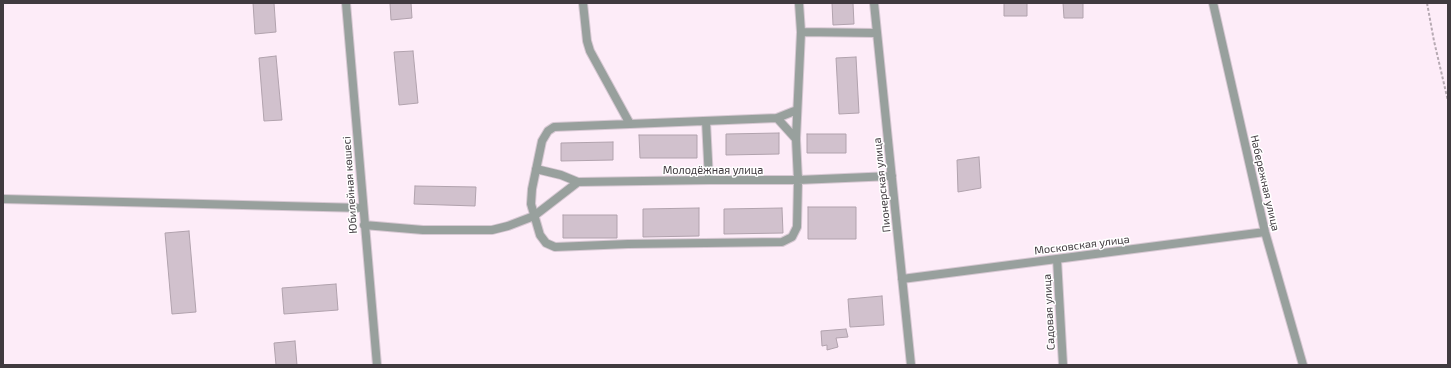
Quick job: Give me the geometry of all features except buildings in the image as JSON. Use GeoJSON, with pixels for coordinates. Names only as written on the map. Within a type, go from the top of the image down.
{"type":"FeatureCollection","features":[{"type":"Feature","properties":{"kind":"street","name":"Юбилейная көшесі"},"geometry":{"type":"LineString","coordinates":[[346,3],[377,365]]}},
{"type":"Feature","properties":{"kind":"street"},"geometry":{"type":"LineString","coordinates":[[583,3],[587,41],[590,51],[630,124]]}},
{"type":"Feature","properties":{"kind":"street"},"geometry":{"type":"LineString","coordinates":[[797,110],[777,118],[554,127],[548,131],[542,140],[532,189],[531,204],[540,235],[546,243],[555,247],[628,244],[782,242],[792,237],[797,227],[798,180],[796,139],[801,32],[799,3]]}},
{"type":"Feature","properties":{"kind":"street","name":"Пионерская улица"},"geometry":{"type":"LineString","coordinates":[[874,3],[911,365]]}},
{"type":"Feature","properties":{"kind":"street","name":"Набережная улица"},"geometry":{"type":"LineString","coordinates":[[1213,3],[1264,232],[1303,365]]}},
{"type":"Feature","properties":{"kind":"street"},"geometry":{"type":"LineString","coordinates":[[801,32],[878,33]]}},
{"type":"Feature","properties":{"kind":"street"},"geometry":{"type":"LineString","coordinates":[[777,118],[796,139]]}},
{"type":"Feature","properties":{"kind":"street"},"geometry":{"type":"LineString","coordinates":[[706,121],[709,180]]}},
{"type":"Feature","properties":{"kind":"street","name":"Молодёжная улица"},"geometry":{"type":"LineString","coordinates":[[536,169],[578,182],[798,180],[892,176]]}},
{"type":"Feature","properties":{"kind":"street"},"geometry":{"type":"LineString","coordinates":[[364,225],[423,230],[492,230],[508,226],[534,216],[578,182]]}},
{"type":"Feature","properties":{"kind":"street"},"geometry":{"type":"LineString","coordinates":[[3,199],[363,208]]}},
{"type":"Feature","properties":{"kind":"street","name":"Московская улица"},"geometry":{"type":"LineString","coordinates":[[902,279],[1264,232]]}},
{"type":"Feature","properties":{"kind":"street","name":"Садовая улица"},"geometry":{"type":"LineString","coordinates":[[1057,259],[1063,365]]}},
{"type":"Feature","properties":{"kind":"path"},"geometry":{"type":"LineString","coordinates":[[1427,3],[1448,101]]}}]}
